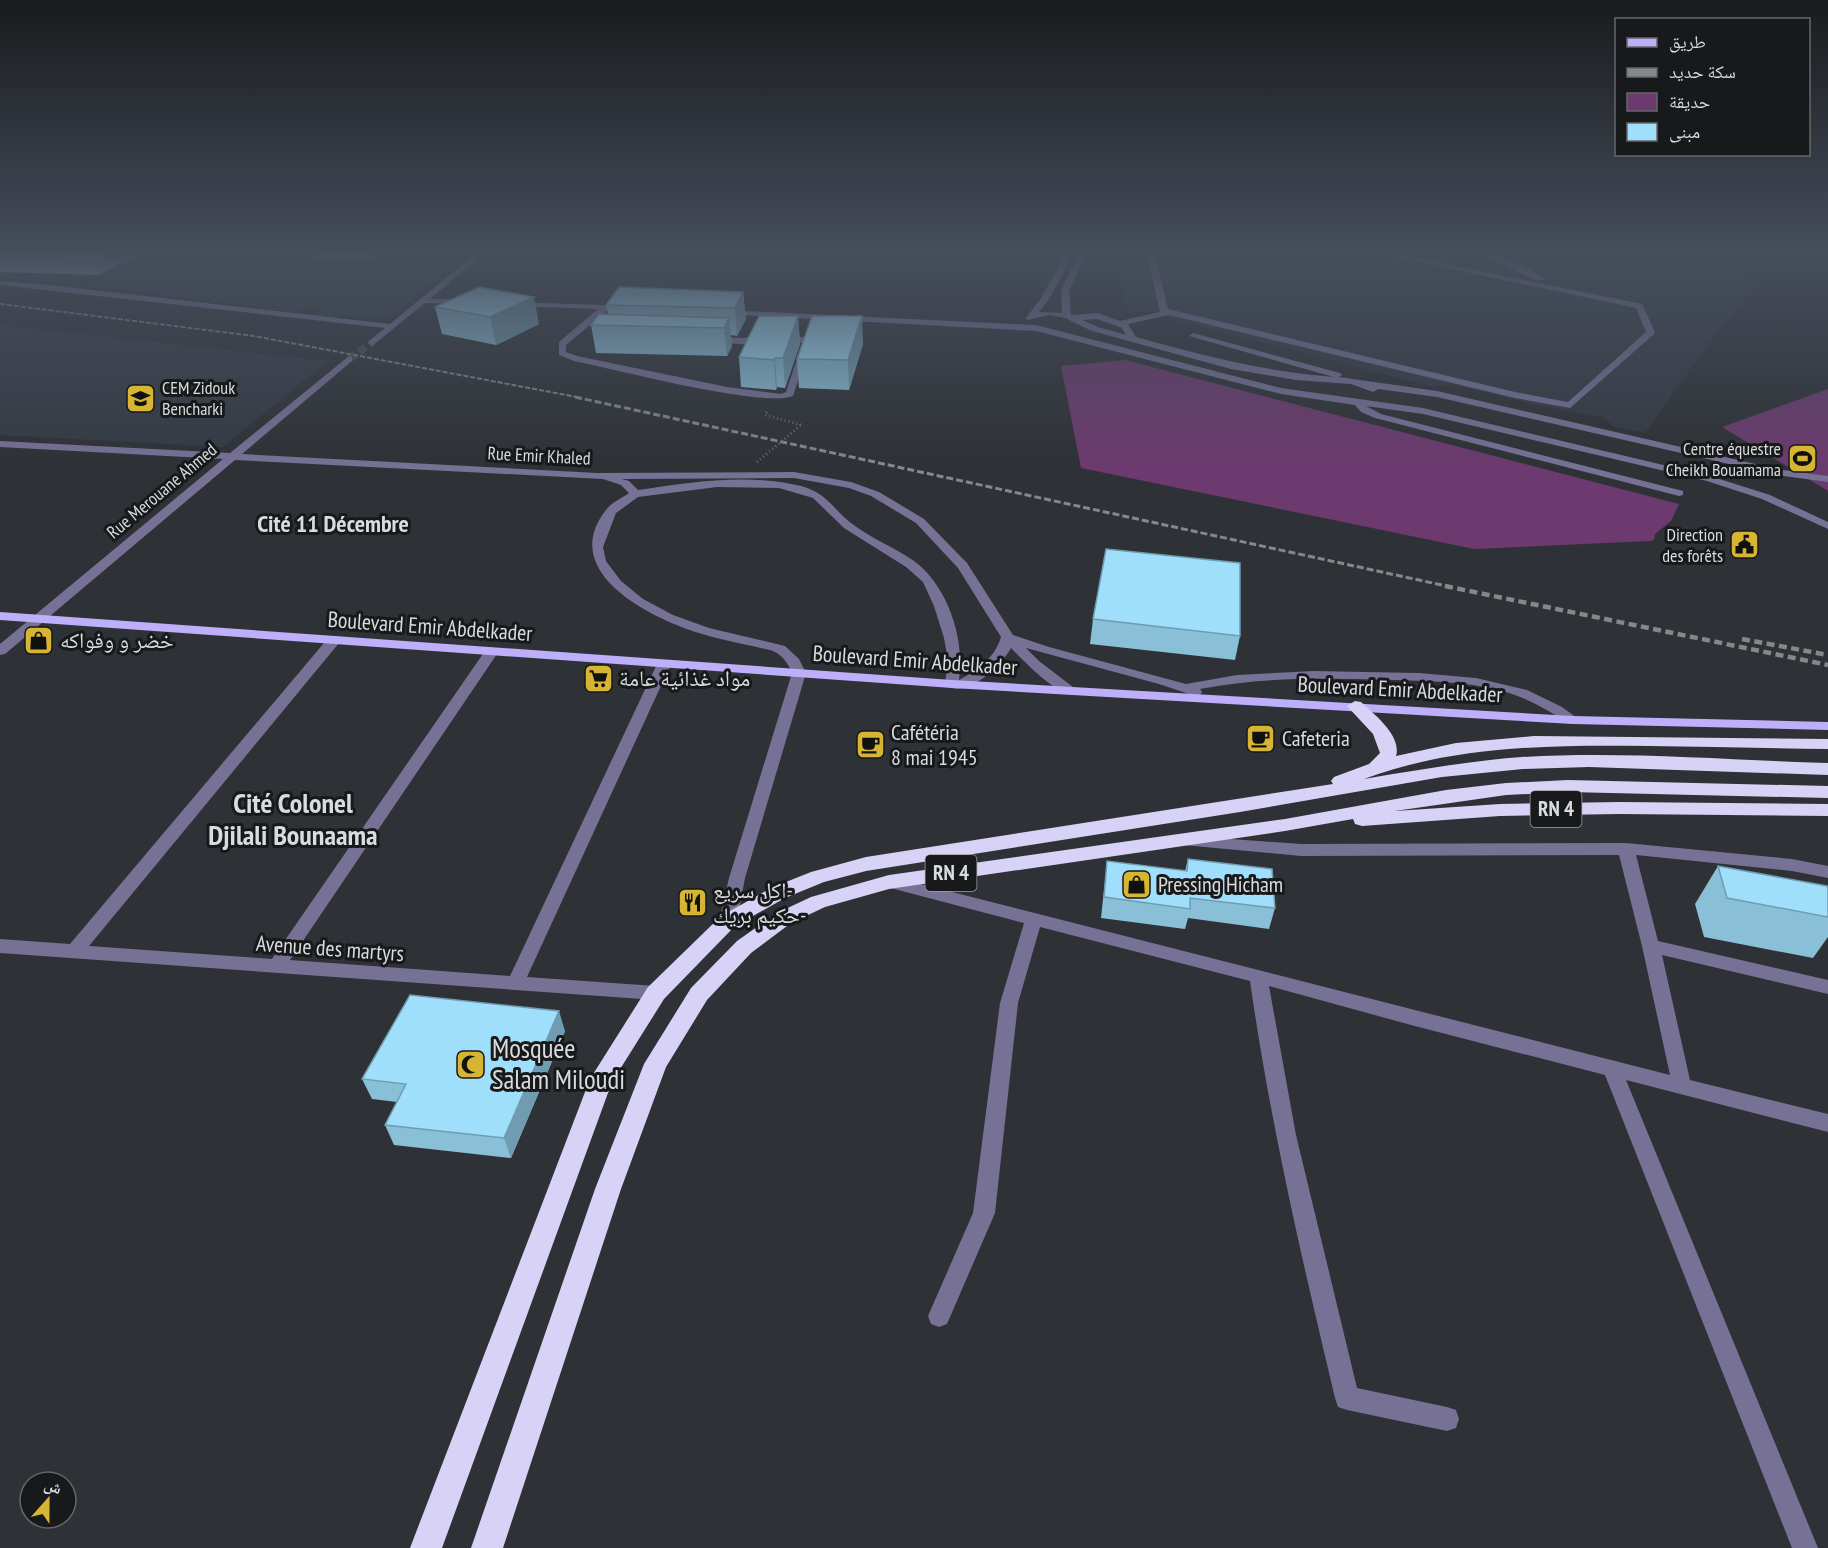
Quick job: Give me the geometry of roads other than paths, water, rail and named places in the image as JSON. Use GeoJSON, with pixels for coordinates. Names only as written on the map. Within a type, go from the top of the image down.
{"type":"FeatureCollection","features":[{"type":"Feature","properties":{"kind":"highway"},"geometry":{"type":"LineString","coordinates":[[1355,706],[1381,729],[1387,742],[1389,754],[1377,766]]}},
{"type":"Feature","properties":{"kind":"highway","name":"RN 4"},"geometry":{"type":"LineString","coordinates":[[1311,794],[1377,766],[1476,744],[1572,740],[1828,744]]}},
{"type":"Feature","properties":{"kind":"highway","name":"RN 4"},"geometry":{"type":"LineString","coordinates":[[426,1548],[602,1079],[656,993],[728,921],[778,893],[818,877],[866,864],[1311,794],[1442,771],[1523,763],[1589,761],[1828,769]]}},
{"type":"Feature","properties":{"kind":"highway","name":"RN 4"},"geometry":{"type":"LineString","coordinates":[[487,1548],[608,1189],[656,1064],[699,994],[744,947],[784,918],[818,902],[889,882],[1285,825],[1365,809],[1506,789],[1568,786],[1828,792]]}},
{"type":"Feature","properties":{"kind":"highway","name":"RN 4"},"geometry":{"type":"LineString","coordinates":[[1285,825],[1500,810],[1620,808],[1828,810]]}},
{"type":"Feature","properties":{"kind":"main road","name":"Boulevard Emir Abdelkader"},"geometry":{"type":"LineString","coordinates":[[0,616],[664,664],[1212,700],[1355,706],[1574,720],[1828,726]]}},
{"type":"Feature","properties":{"kind":"street"},"geometry":{"type":"LineString","coordinates":[[348,323],[389,326]]}},
{"type":"Feature","properties":{"kind":"street"},"geometry":{"type":"LineString","coordinates":[[372,343],[393,323]]}},
{"type":"Feature","properties":{"kind":"street"},"geometry":{"type":"LineString","coordinates":[[587,323],[562,344],[562,353],[574,358],[727,390],[782,397],[790,394],[812,328]]}},
{"type":"Feature","properties":{"kind":"street"},"geometry":{"type":"LineString","coordinates":[[782,323],[812,328]]}},
{"type":"Feature","properties":{"kind":"street"},"geometry":{"type":"LineString","coordinates":[[972,324],[978,323]]}},
{"type":"Feature","properties":{"kind":"street"},"geometry":{"type":"LineString","coordinates":[[1030,323],[1036,328]]}},
{"type":"Feature","properties":{"kind":"street"},"geometry":{"type":"LineString","coordinates":[[1047,330],[1069,328],[1073,326],[1072,323]]}},
{"type":"Feature","properties":{"kind":"street"},"geometry":{"type":"LineString","coordinates":[[1082,323],[1133,340],[1231,366],[1274,374],[1345,380]]}},
{"type":"Feature","properties":{"kind":"street"},"geometry":{"type":"LineString","coordinates":[[1215,323],[1503,392],[1570,405]]}},
{"type":"Feature","properties":{"kind":"street"},"geometry":{"type":"LineString","coordinates":[[1570,405],[1651,332],[1647,323]]}},
{"type":"Feature","properties":{"kind":"street"},"geometry":{"type":"LineString","coordinates":[[698,340],[744,341],[812,328],[972,324],[1036,328],[1264,386],[1336,400],[1423,411],[1710,479],[1766,497],[1828,526]]}},
{"type":"Feature","properties":{"kind":"street"},"geometry":{"type":"LineString","coordinates":[[1119,324],[1125,326],[1133,340]]}},
{"type":"Feature","properties":{"kind":"street"},"geometry":{"type":"LineString","coordinates":[[572,336],[583,336]]}},
{"type":"Feature","properties":{"kind":"street"},"geometry":{"type":"LineString","coordinates":[[1193,336],[1313,367],[1369,387],[1423,411]]}},
{"type":"Feature","properties":{"kind":"street","name":"Rue Merouane Ahmed"},"geometry":{"type":"LineString","coordinates":[[0,651],[348,359]]}},
{"type":"Feature","properties":{"kind":"street"},"geometry":{"type":"LineString","coordinates":[[1329,380],[1317,385],[1316,389],[1336,400]]}},
{"type":"Feature","properties":{"kind":"street"},"geometry":{"type":"LineString","coordinates":[[1358,402],[1375,395],[1369,387]]}},
{"type":"Feature","properties":{"kind":"street"},"geometry":{"type":"LineString","coordinates":[[1369,387],[1437,394],[1777,472],[1828,479]]}},
{"type":"Feature","properties":{"kind":"street"},"geometry":{"type":"LineString","coordinates":[[1358,402],[1364,410],[1378,416],[1679,493]]}},
{"type":"Feature","properties":{"kind":"street"},"geometry":{"type":"LineString","coordinates":[[1570,405],[1581,427]]}},
{"type":"Feature","properties":{"kind":"street","name":"Rue Emir Khaled"},"geometry":{"type":"LineString","coordinates":[[0,444],[597,476],[766,473],[794,475],[851,485],[895,505],[920,521],[963,566],[1008,637],[1034,664],[1068,690]]}},
{"type":"Feature","properties":{"kind":"street"},"geometry":{"type":"LineString","coordinates":[[597,476],[625,483],[635,494]]}},
{"type":"Feature","properties":{"kind":"street"},"geometry":{"type":"LineString","coordinates":[[728,921],[737,878],[799,673],[794,662],[780,649],[705,631],[668,618],[639,602],[617,584],[600,561],[597,547],[611,511],[635,494],[684,487],[741,484],[798,489],[818,496],[830,504],[836,515],[847,525],[903,560],[927,579],[938,599],[955,658],[955,684],[975,677],[999,658],[1008,637],[1066,656],[1186,688],[1212,700]]}},
{"type":"Feature","properties":{"kind":"street"},"geometry":{"type":"LineString","coordinates":[[73,953],[334,640]]}},
{"type":"Feature","properties":{"kind":"street"},"geometry":{"type":"LineString","coordinates":[[276,967],[492,651]]}},
{"type":"Feature","properties":{"kind":"street"},"geometry":{"type":"LineString","coordinates":[[515,984],[664,664]]}},
{"type":"Feature","properties":{"kind":"street"},"geometry":{"type":"LineString","coordinates":[[1186,688],[1235,679],[1287,674],[1464,680],[1522,693],[1574,720]]}},
{"type":"Feature","properties":{"kind":"street"},"geometry":{"type":"LineString","coordinates":[[1178,840],[1301,850],[1626,849],[1792,865],[1828,872]]}},
{"type":"Feature","properties":{"kind":"street"},"geometry":{"type":"LineString","coordinates":[[1626,849],[1651,946],[1682,1087]]}},
{"type":"Feature","properties":{"kind":"street"},"geometry":{"type":"LineString","coordinates":[[1792,865],[1828,861]]}},
{"type":"Feature","properties":{"kind":"street"},"geometry":{"type":"LineString","coordinates":[[889,882],[1258,976],[1411,1018],[1828,1123]]}},
{"type":"Feature","properties":{"kind":"street"},"geometry":{"type":"LineString","coordinates":[[939,1316],[984,1213],[1009,1003],[1034,919]]}},
{"type":"Feature","properties":{"kind":"street","name":"Avenue des martyrs"},"geometry":{"type":"LineString","coordinates":[[0,946],[656,993]]}},
{"type":"Feature","properties":{"kind":"street"},"geometry":{"type":"LineString","coordinates":[[1651,946],[1828,987]]}},
{"type":"Feature","properties":{"kind":"street"},"geometry":{"type":"LineString","coordinates":[[1258,976],[1268,1048],[1301,1211],[1347,1398],[1447,1419]]}},
{"type":"Feature","properties":{"kind":"street"},"geometry":{"type":"LineString","coordinates":[[1612,1069],[1805,1548]]}},
{"type":"Feature","properties":{"kind":"tunnel"},"geometry":{"type":"LineString","coordinates":[[349,359],[372,343]]}},
{"type":"Feature","properties":{"kind":"railway"},"geometry":{"type":"LineString","coordinates":[[153,323],[254,336],[582,398]]}},
{"type":"Feature","properties":{"kind":"railway"},"geometry":{"type":"LineString","coordinates":[[575,397],[1451,587]]}},
{"type":"Feature","properties":{"kind":"railway"},"geometry":{"type":"LineString","coordinates":[[1445,586],[1828,665]]}},
{"type":"Feature","properties":{"kind":"railway"},"geometry":{"type":"LineString","coordinates":[[1742,639],[1828,655]]}},
{"type":"Feature","properties":{"kind":"place","name":"CEM Zidouk Bencharki"},"geometry":{"type":"Point","coordinates":[141,398]}},
{"type":"Feature","properties":{"kind":"place","name":"Centre équestre Cheikh Bouamama"},"geometry":{"type":"Point","coordinates":[1802,459]}},
{"type":"Feature","properties":{"kind":"place","name":"Direction des forêts"},"geometry":{"type":"Point","coordinates":[1744,545]}},
{"type":"Feature","properties":{"kind":"place","name":"خضر و وفواكه"},"geometry":{"type":"Point","coordinates":[39,640]}},
{"type":"Feature","properties":{"kind":"place","name":"مواد غذائية عامة"},"geometry":{"type":"Point","coordinates":[598,678]}},
{"type":"Feature","properties":{"kind":"place","name":"Cafeteria"},"geometry":{"type":"Point","coordinates":[1261,738]}},
{"type":"Feature","properties":{"kind":"place","name":"Cafétéria 8 mai 1945"},"geometry":{"type":"Point","coordinates":[870,745]}},
{"type":"Feature","properties":{"kind":"place","name":"Pressing Hicham"},"geometry":{"type":"Point","coordinates":[1137,884]}},
{"type":"Feature","properties":{"kind":"place","name":"اكل سريع- حكيم بريك-"},"geometry":{"type":"Point","coordinates":[692,903]}},
{"type":"Feature","properties":{"kind":"place","name":"Mosquée Salam Miloudi"},"geometry":{"type":"Point","coordinates":[471,1065]}},
{"type":"Feature","properties":{"kind":"district","name":"Cité 11 Décembre"},"geometry":{"type":"Point","coordinates":[333,524]}},
{"type":"Feature","properties":{"kind":"district","name":"Cité Colonel Djilali Bounaama"},"geometry":{"type":"Point","coordinates":[293,819]}}]}
